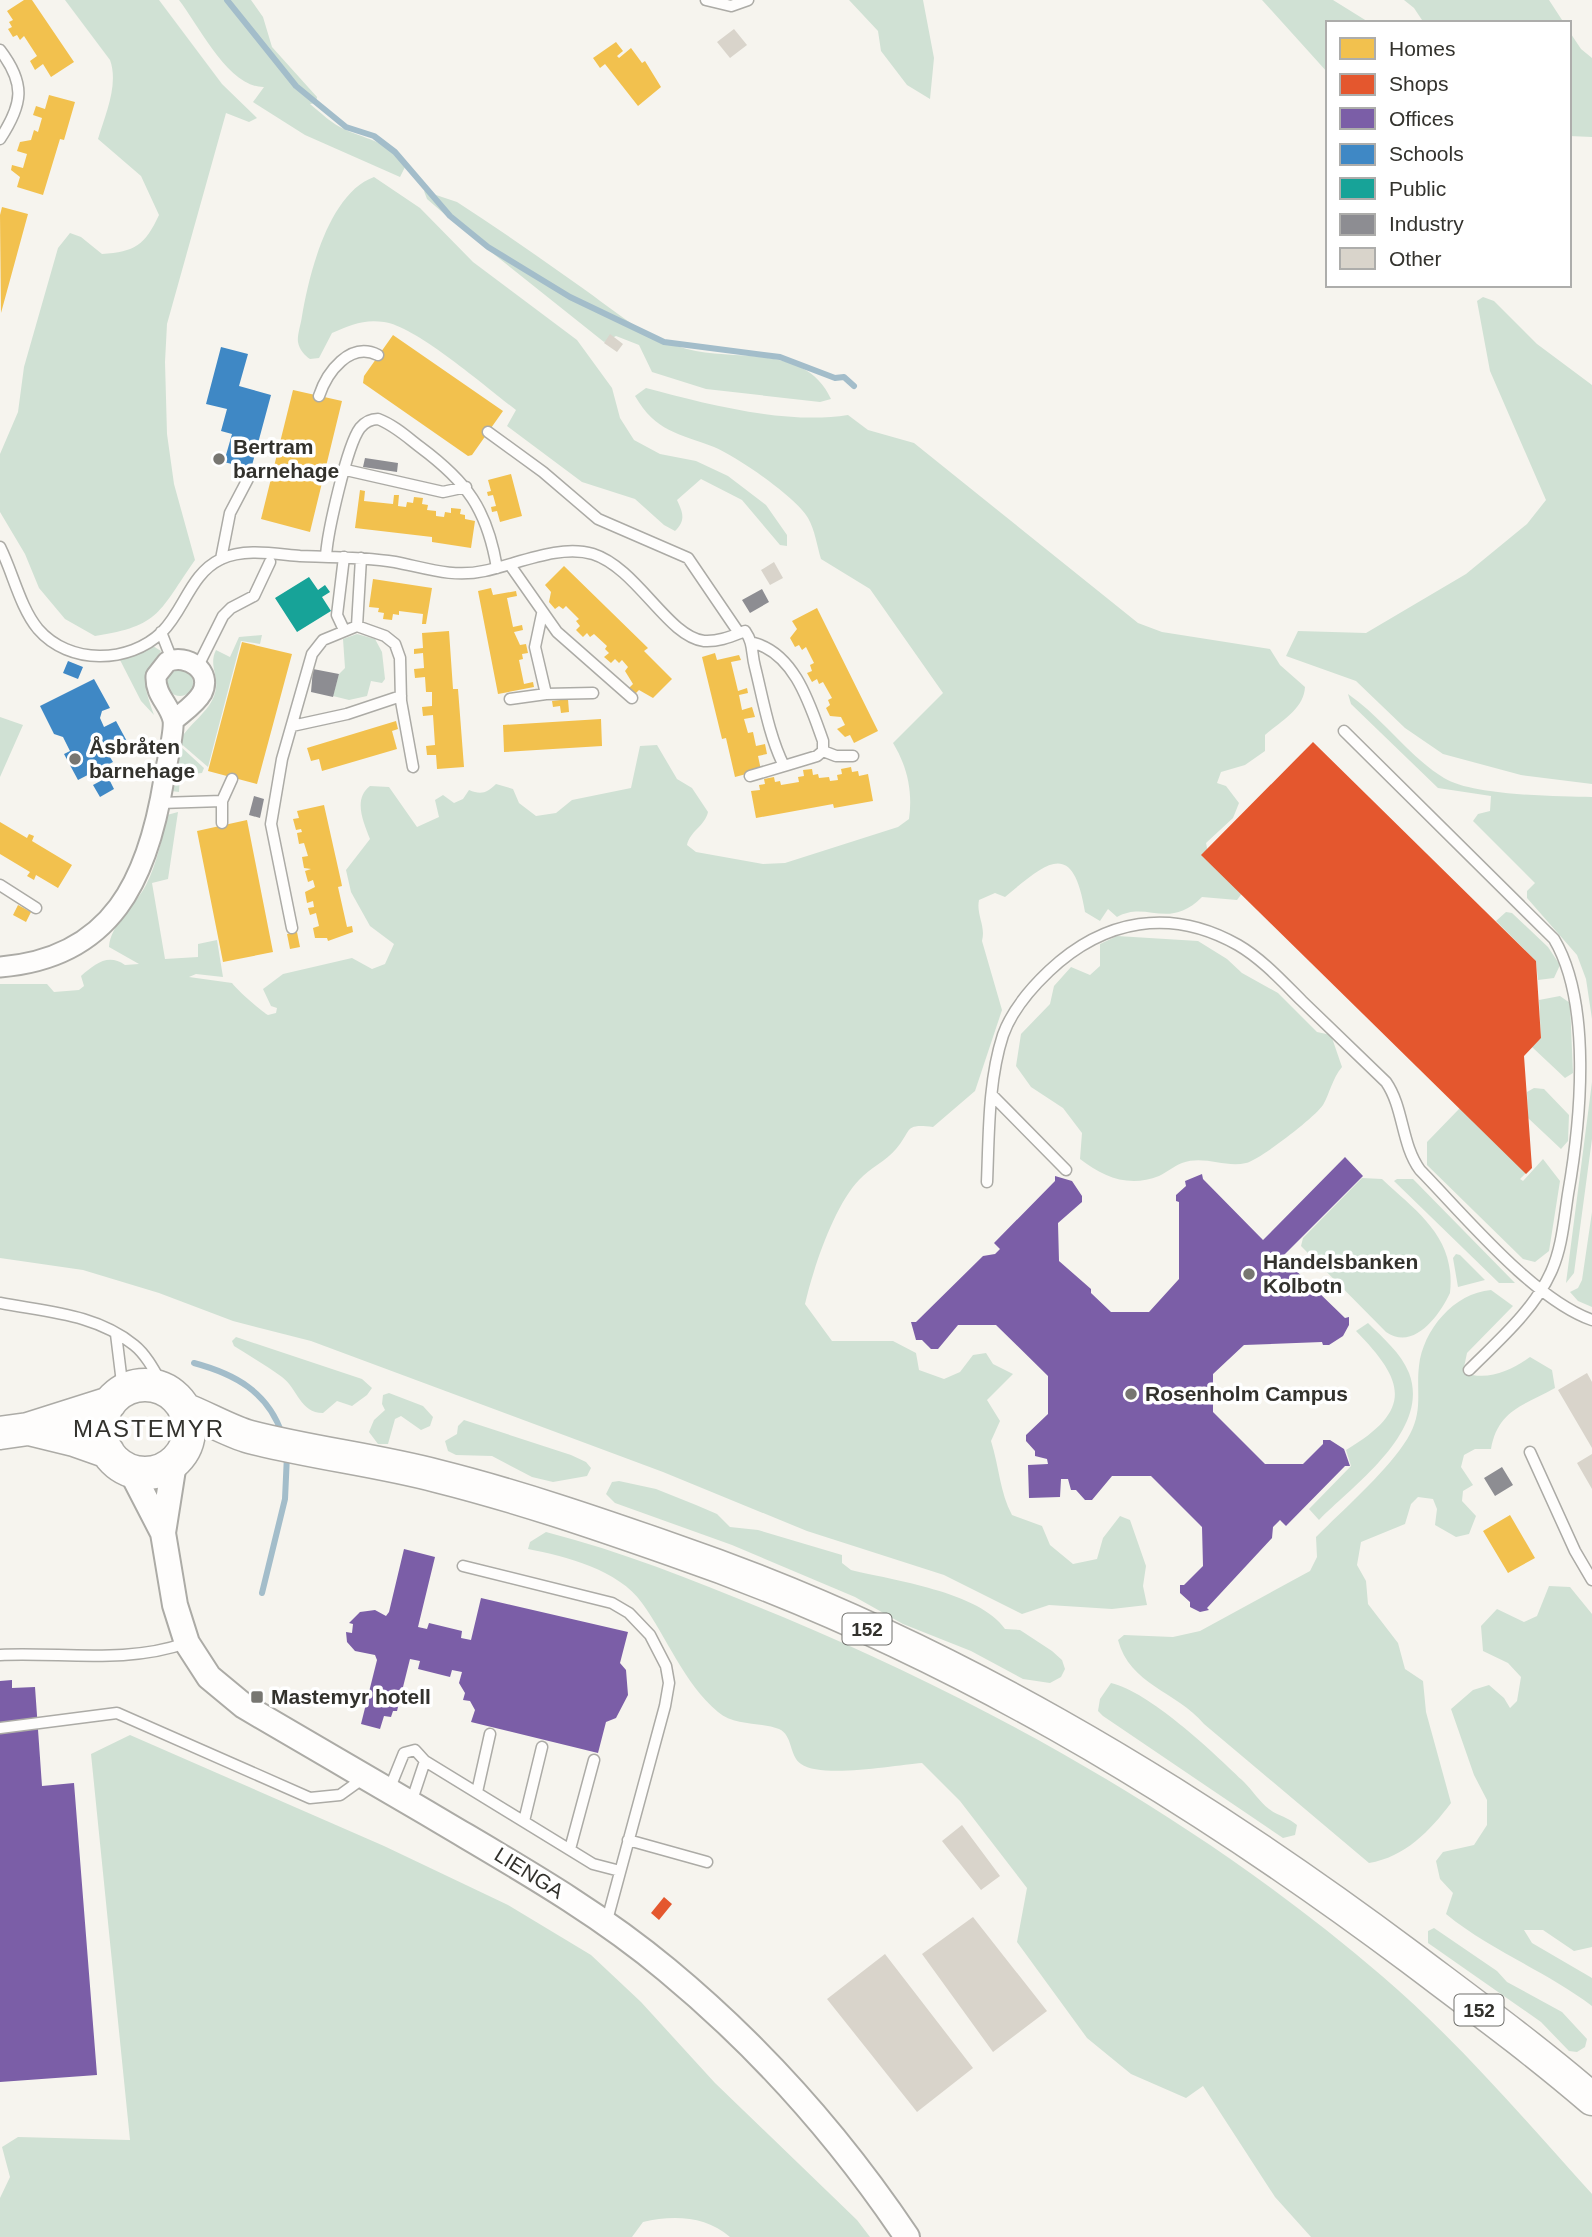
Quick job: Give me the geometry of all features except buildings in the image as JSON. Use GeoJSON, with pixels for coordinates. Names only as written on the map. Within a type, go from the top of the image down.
{"type":"FeatureCollection","features":[{"type":"Feature","properties":{"kind":"main road","name":"152"},"geometry":{"type":"LineString","coordinates":[[14,1431],[117,1397],[144,1385],[246,1436],[317,1449],[496,1492],[667,1547],[881,1635],[976,1680],[1100,1747],[1250,1843],[1427,1970],[1592,2099]]}},
{"type":"Feature","properties":{"kind":"main road"},"geometry":{"type":"LineString","coordinates":[[117,1397],[105,1412],[101,1433],[119,1462]]}},
{"type":"Feature","properties":{"kind":"main road"},"geometry":{"type":"LineString","coordinates":[[175,1400],[189,1433],[180,1454]]}},
{"type":"Feature","properties":{"kind":"main road","name":"152"},"geometry":{"type":"LineString","coordinates":[[14,1431],[74,1440],[119,1462],[158,1472],[180,1454],[246,1436]]}},
{"type":"Feature","properties":{"kind":"street"},"geometry":{"type":"LineString","coordinates":[[0,967],[21,965],[61,953],[86,937],[117,909],[144,865],[160,803],[173,721],[156,685],[161,669],[172,660],[185,659],[198,666],[204,675],[205,687],[200,696],[173,721]]}},
{"type":"Feature","properties":{"kind":"street","name":"LIENGA"},"geometry":{"type":"LineString","coordinates":[[180,1454],[163,1533],[175,1605],[187,1643],[209,1677],[234,1699],[531,1874],[606,1924],[666,1969],[756,2052],[835,2139],[907,2237]]}},
{"type":"Feature","properties":{"kind":"street","name":"LIENGA"},"geometry":{"type":"LineString","coordinates":[[119,1462],[163,1533]]}},
{"type":"Feature","properties":{"kind":"lane"},"geometry":{"type":"LineString","coordinates":[[706,0],[731,6],[748,0]]}},
{"type":"Feature","properties":{"kind":"lane"},"geometry":{"type":"LineString","coordinates":[[0,50],[17,76],[20,88],[9,124],[0,139]]}},
{"type":"Feature","properties":{"kind":"lane"},"geometry":{"type":"LineString","coordinates":[[319,396],[324,380],[346,358],[363,351],[378,355]]}},
{"type":"Feature","properties":{"kind":"lane"},"geometry":{"type":"LineString","coordinates":[[326,557],[329,529],[356,435],[365,423],[379,419],[445,464],[466,487],[480,507],[492,540],[497,568]]}},
{"type":"Feature","properties":{"kind":"lane"},"geometry":{"type":"LineString","coordinates":[[488,432],[543,472],[598,519],[688,558],[739,633]]}},
{"type":"Feature","properties":{"kind":"lane"},"geometry":{"type":"LineString","coordinates":[[346,470],[443,492],[466,487]]}},
{"type":"Feature","properties":{"kind":"lane"},"geometry":{"type":"LineString","coordinates":[[221,559],[230,513],[251,473]]}},
{"type":"Feature","properties":{"kind":"lane"},"geometry":{"type":"LineString","coordinates":[[0,547],[31,617],[55,643],[84,655],[113,656],[139,648],[161,632],[201,574],[221,559],[256,553],[361,558],[457,574],[497,568],[567,551],[594,555],[621,568],[690,635],[699,639],[718,640],[745,631],[754,643],[757,674],[775,744],[784,766]]}},
{"type":"Feature","properties":{"kind":"lane"},"geometry":{"type":"LineString","coordinates":[[344,557],[337,615],[344,630]]}},
{"type":"Feature","properties":{"kind":"lane"},"geometry":{"type":"LineString","coordinates":[[357,626],[361,558]]}},
{"type":"Feature","properties":{"kind":"lane"},"geometry":{"type":"LineString","coordinates":[[198,666],[223,616],[231,608],[254,596],[270,562]]}},
{"type":"Feature","properties":{"kind":"lane"},"geometry":{"type":"LineString","coordinates":[[510,565],[542,614],[597,670],[632,698]]}},
{"type":"Feature","properties":{"kind":"lane"},"geometry":{"type":"LineString","coordinates":[[542,614],[535,647],[546,694]]}},
{"type":"Feature","properties":{"kind":"lane"},"geometry":{"type":"LineString","coordinates":[[292,928],[271,824],[277,783],[317,645],[357,626],[385,636],[395,644],[400,658],[401,696],[413,766]]}},
{"type":"Feature","properties":{"kind":"lane"},"geometry":{"type":"LineString","coordinates":[[161,632],[172,660]]}},
{"type":"Feature","properties":{"kind":"lane"},"geometry":{"type":"LineString","coordinates":[[754,643],[771,649],[783,659],[818,728],[823,751]]}},
{"type":"Feature","properties":{"kind":"lane"},"geometry":{"type":"LineString","coordinates":[[510,699],[546,694],[593,693]]}},
{"type":"Feature","properties":{"kind":"lane"},"geometry":{"type":"LineString","coordinates":[[292,726],[347,714],[401,696]]}},
{"type":"Feature","properties":{"kind":"lane"},"geometry":{"type":"LineString","coordinates":[[1344,731],[1554,939],[1572,967],[1582,1016],[1580,1111],[1558,1256],[1542,1289],[1469,1370]]}},
{"type":"Feature","properties":{"kind":"lane"},"geometry":{"type":"LineString","coordinates":[[823,751],[836,756],[853,756]]}},
{"type":"Feature","properties":{"kind":"lane"},"geometry":{"type":"LineString","coordinates":[[750,776],[817,756],[823,751]]}},
{"type":"Feature","properties":{"kind":"lane"},"geometry":{"type":"LineString","coordinates":[[222,823],[222,802],[232,779]]}},
{"type":"Feature","properties":{"kind":"lane"},"geometry":{"type":"LineString","coordinates":[[160,803],[222,802]]}},
{"type":"Feature","properties":{"kind":"lane"},"geometry":{"type":"LineString","coordinates":[[0,885],[36,908]]}},
{"type":"Feature","properties":{"kind":"lane"},"geometry":{"type":"LineString","coordinates":[[987,1182],[998,1058],[1013,1013],[1026,995],[1059,962],[1088,940],[1135,923],[1163,923],[1203,930],[1240,947],[1268,969],[1386,1082],[1394,1094],[1410,1154],[1419,1170],[1542,1289],[1561,1305],[1592,1320]]}},
{"type":"Feature","properties":{"kind":"lane"},"geometry":{"type":"LineString","coordinates":[[993,1097],[1066,1170]]}},
{"type":"Feature","properties":{"kind":"lane"},"geometry":{"type":"LineString","coordinates":[[0,1303],[90,1320],[135,1346],[175,1400]]}},
{"type":"Feature","properties":{"kind":"lane"},"geometry":{"type":"LineString","coordinates":[[116,1335],[117,1397]]}},
{"type":"Feature","properties":{"kind":"lane"},"geometry":{"type":"LineString","coordinates":[[1530,1452],[1575,1552],[1592,1580]]}},
{"type":"Feature","properties":{"kind":"lane"},"geometry":{"type":"LineString","coordinates":[[463,1566],[612,1603],[639,1622],[660,1650],[668,1683],[665,1706],[606,1924]]}},
{"type":"Feature","properties":{"kind":"lane"},"geometry":{"type":"LineString","coordinates":[[0,1656],[47,1652],[128,1655],[187,1643]]}},
{"type":"Feature","properties":{"kind":"lane"},"geometry":{"type":"LineString","coordinates":[[0,1728],[117,1713],[310,1798],[341,1795],[365,1776]]}},
{"type":"Feature","properties":{"kind":"lane"},"geometry":{"type":"LineString","coordinates":[[477,1792],[490,1734]]}},
{"type":"Feature","properties":{"kind":"lane"},"geometry":{"type":"LineString","coordinates":[[524,1821],[542,1747]]}},
{"type":"Feature","properties":{"kind":"lane"},"geometry":{"type":"LineString","coordinates":[[389,1791],[404,1753],[415,1750],[425,1760],[593,1864],[620,1871]]}},
{"type":"Feature","properties":{"kind":"lane"},"geometry":{"type":"LineString","coordinates":[[411,1804],[425,1760]]}},
{"type":"Feature","properties":{"kind":"lane"},"geometry":{"type":"LineString","coordinates":[[570,1849],[594,1760]]}},
{"type":"Feature","properties":{"kind":"lane"},"geometry":{"type":"LineString","coordinates":[[628,1840],[707,1862]]}},
{"type":"Feature","properties":{"kind":"green space"},"geometry":{"type":"Polygon","coordinates":[[[65,0],[159,0],[222,84],[257,118],[249,122],[226,113],[167,324],[167,434],[174,484],[195,560],[165,604],[146,621],[117,632],[95,636],[65,619],[39,588],[25,554],[0,512],[0,454],[18,412],[24,367],[58,248],[70,233],[81,237],[102,254],[131,249],[144,240],[159,215],[141,176],[98,139],[112,90],[110,60],[65,0]]]}},
{"type":"Feature","properties":{"kind":"green space"},"geometry":{"type":"Polygon","coordinates":[[[179,0],[251,0],[263,17],[272,47],[317,97],[316,103],[310,104],[341,128],[379,143],[394,153],[405,167],[400,177],[305,135],[253,102],[264,87],[251,85],[227,67],[179,0]]]}},
{"type":"Feature","properties":{"kind":"green space"},"geometry":{"type":"Polygon","coordinates":[[[849,0],[923,0],[934,58],[930,99],[907,85],[881,51],[878,31],[849,0]]]}},
{"type":"Feature","properties":{"kind":"green space"},"geometry":{"type":"Polygon","coordinates":[[[1262,0],[1333,0],[1367,21],[1326,21],[1326,71],[1262,0]]]}},
{"type":"Feature","properties":{"kind":"green space"},"geometry":{"type":"Polygon","coordinates":[[[1404,0],[1549,0],[1563,21],[1423,21],[1414,8],[1404,0]]]}},
{"type":"Feature","properties":{"kind":"green space"},"geometry":{"type":"Polygon","coordinates":[[[1571,34],[1581,49],[1592,58],[1592,137],[1571,136],[1571,34]]]}},
{"type":"Feature","properties":{"kind":"green space"},"geometry":{"type":"Polygon","coordinates":[[[374,177],[420,208],[473,262],[577,340],[612,388],[620,418],[634,440],[660,454],[696,461],[728,476],[766,505],[787,535],[787,546],[780,545],[742,500],[701,479],[677,500],[682,516],[675,531],[664,525],[635,499],[582,482],[507,426],[516,410],[432,346],[398,326],[377,321],[351,325],[332,333],[319,358],[310,359],[306,356],[298,342],[298,336],[316,258],[333,217],[345,200],[358,186],[374,177]]]}},
{"type":"Feature","properties":{"kind":"green space"},"geometry":{"type":"Polygon","coordinates":[[[424,191],[457,202],[631,323],[657,338],[706,353],[787,362],[805,369],[820,381],[831,399],[820,402],[706,389],[652,372],[639,345],[616,336],[604,342],[456,224],[427,199],[424,191]]]}},
{"type":"Feature","properties":{"kind":"green space"},"geometry":{"type":"Polygon","coordinates":[[[1483,297],[1494,301],[1537,344],[1592,385],[1592,784],[1521,775],[1443,754],[1405,728],[1356,681],[1286,656],[1298,631],[1366,633],[1466,574],[1527,524],[1546,500],[1490,371],[1477,301],[1483,297]]]}},
{"type":"Feature","properties":{"kind":"green space"},"geometry":{"type":"Polygon","coordinates":[[[646,388],[720,406],[773,415],[848,415],[868,430],[914,443],[1138,623],[1162,632],[1270,649],[1280,665],[1305,687],[1301,702],[1296,708],[1265,735],[1265,751],[1245,765],[1221,772],[1217,783],[1226,786],[1239,803],[1233,818],[1206,843],[1208,853],[1243,892],[1237,900],[1202,897],[1190,907],[1168,914],[1138,911],[1117,917],[1108,909],[1100,921],[1085,912],[1080,889],[1073,874],[1065,866],[1056,864],[1034,874],[1005,897],[995,893],[979,900],[982,941],[1002,1010],[975,1091],[933,1127],[912,1127],[892,1153],[863,1176],[850,1191],[833,1221],[805,1304],[832,1341],[893,1341],[916,1353],[919,1370],[944,1379],[960,1372],[973,1355],[986,1353],[993,1364],[1013,1374],[987,1400],[1000,1421],[991,1441],[1012,1515],[1042,1526],[1050,1545],[1073,1564],[1097,1559],[1103,1538],[1120,1516],[1130,1520],[1146,1566],[1143,1586],[1147,1605],[1112,1609],[1049,1605],[1022,1614],[944,1575],[807,1531],[663,1472],[311,1341],[233,1321],[159,1293],[83,1270],[0,1258],[0,984],[47,984],[54,992],[79,990],[84,986],[81,976],[102,962],[113,960],[125,965],[139,964],[109,947],[114,930],[150,877],[167,815],[178,812],[168,879],[152,883],[165,959],[198,957],[198,944],[217,940],[223,977],[196,974],[189,977],[232,983],[268,1015],[276,1013],[277,1008],[271,1006],[263,989],[283,974],[352,958],[372,969],[385,964],[394,944],[370,926],[351,892],[346,870],[370,839],[362,818],[361,804],[365,791],[370,786],[389,787],[417,827],[439,817],[435,800],[443,795],[454,803],[463,799],[469,790],[484,792],[496,784],[513,789],[519,803],[536,816],[556,813],[572,800],[631,788],[640,746],[657,745],[677,779],[692,788],[708,812],[687,845],[696,852],[763,864],[785,863],[898,827],[909,819],[908,779],[893,743],[943,693],[870,589],[821,559],[808,518],[801,509],[765,478],[736,459],[714,447],[669,430],[651,417],[635,396],[646,388]]]}},
{"type":"Feature","properties":{"kind":"green space"},"geometry":{"type":"Polygon","coordinates":[[[357,634],[375,639],[382,652],[385,679],[382,683],[371,681],[367,696],[349,700],[333,696],[339,674],[345,668],[343,639],[357,634]]]}},
{"type":"Feature","properties":{"kind":"green space"},"geometry":{"type":"Polygon","coordinates":[[[262,635],[260,644],[241,641],[208,767],[179,742],[204,712],[215,693],[213,661],[216,650],[230,657],[239,637],[262,635]]]}},
{"type":"Feature","properties":{"kind":"green space"},"geometry":{"type":"Polygon","coordinates":[[[153,646],[161,651],[150,668],[146,682],[154,715],[141,701],[120,660],[153,646]]]}},
{"type":"Feature","properties":{"kind":"green space"},"geometry":{"type":"Polygon","coordinates":[[[180,670],[189,674],[193,683],[189,692],[180,696],[171,692],[167,683],[171,674],[180,670]]]}},
{"type":"Feature","properties":{"kind":"green space"},"geometry":{"type":"Polygon","coordinates":[[[1348,694],[1431,769],[1457,784],[1494,792],[1592,797],[1592,1019],[1586,979],[1577,955],[1527,898],[1527,891],[1535,883],[1473,821],[1478,814],[1490,811],[1491,796],[1438,788],[1351,704],[1348,694]]]}},
{"type":"Feature","properties":{"kind":"green space"},"geometry":{"type":"Polygon","coordinates":[[[0,717],[23,725],[0,777],[0,717]]]}},
{"type":"Feature","properties":{"kind":"green space"},"geometry":{"type":"Polygon","coordinates":[[[179,745],[204,768],[202,773],[180,775],[179,792],[171,791],[179,745]]]}},
{"type":"Feature","properties":{"kind":"green space"},"geometry":{"type":"Polygon","coordinates":[[[1506,912],[1512,913],[1548,947],[1560,965],[1554,978],[1538,980],[1536,961],[1496,921],[1506,912]]]}},
{"type":"Feature","properties":{"kind":"green space"},"geometry":{"type":"Polygon","coordinates":[[[1117,936],[1198,941],[1227,959],[1242,973],[1278,993],[1317,1032],[1331,1035],[1342,1067],[1323,1105],[1287,1137],[1246,1163],[1190,1161],[1159,1176],[1127,1181],[1098,1171],[1080,1159],[1082,1133],[1063,1108],[1031,1087],[1016,1066],[1021,1034],[1050,1004],[1054,986],[1071,967],[1090,975],[1100,966],[1100,944],[1117,936]]]}},
{"type":"Feature","properties":{"kind":"green space"},"geometry":{"type":"Polygon","coordinates":[[[1560,996],[1570,1003],[1573,1073],[1565,1078],[1532,1047],[1541,1038],[1539,1000],[1560,996]]]}},
{"type":"Feature","properties":{"kind":"green space"},"geometry":{"type":"Polygon","coordinates":[[[1522,1044],[1531,1168],[1520,1179],[1523,1181],[1543,1159],[1560,1181],[1549,1251],[1535,1262],[1523,1259],[1427,1165],[1427,1142],[1522,1044]]]}},
{"type":"Feature","properties":{"kind":"green space"},"geometry":{"type":"Polygon","coordinates":[[[1592,1082],[1592,1139],[1574,1273],[1566,1283],[1592,1082]]]}},
{"type":"Feature","properties":{"kind":"green space"},"geometry":{"type":"Polygon","coordinates":[[[1534,1088],[1544,1089],[1569,1115],[1568,1141],[1561,1149],[1528,1118],[1527,1092],[1534,1088]]]}},
{"type":"Feature","properties":{"kind":"green space"},"geometry":{"type":"Polygon","coordinates":[[[1362,1178],[1382,1179],[1409,1203],[1432,1228],[1447,1256],[1450,1293],[1432,1320],[1416,1334],[1396,1337],[1386,1332],[1301,1246],[1303,1238],[1362,1178]]]}},
{"type":"Feature","properties":{"kind":"green space"},"geometry":{"type":"Polygon","coordinates":[[[1413,1179],[1515,1283],[1499,1283],[1394,1181],[1413,1179]]]}},
{"type":"Feature","properties":{"kind":"green space"},"geometry":{"type":"Polygon","coordinates":[[[1592,1212],[1592,1307],[1578,1301],[1570,1292],[1578,1288],[1582,1280],[1592,1212]]]}},
{"type":"Feature","properties":{"kind":"green space"},"geometry":{"type":"Polygon","coordinates":[[[1456,1254],[1485,1280],[1458,1287],[1453,1258],[1456,1254]]]}},
{"type":"Feature","properties":{"kind":"green space"},"geometry":{"type":"Polygon","coordinates":[[[1491,1290],[1513,1306],[1467,1353],[1463,1372],[1481,1376],[1498,1373],[1515,1367],[1530,1357],[1552,1370],[1555,1388],[1506,1417],[1494,1436],[1491,1449],[1475,1449],[1464,1455],[1461,1467],[1473,1485],[1463,1491],[1462,1501],[1476,1516],[1469,1534],[1456,1537],[1435,1525],[1437,1509],[1433,1499],[1418,1497],[1411,1504],[1405,1524],[1361,1542],[1357,1565],[1366,1581],[1368,1604],[1398,1643],[1405,1669],[1423,1681],[1426,1712],[1451,1803],[1416,1841],[1394,1855],[1369,1863],[1193,1713],[1143,1678],[1124,1655],[1118,1640],[1124,1635],[1173,1637],[1200,1631],[1310,1571],[1317,1557],[1316,1537],[1392,1460],[1410,1434],[1418,1409],[1419,1366],[1427,1339],[1434,1327],[1453,1306],[1465,1298],[1491,1290]]]}},
{"type":"Feature","properties":{"kind":"green space"},"geometry":{"type":"Polygon","coordinates":[[[1368,1323],[1406,1366],[1413,1394],[1409,1415],[1400,1435],[1386,1454],[1319,1520],[1309,1509],[1351,1466],[1346,1450],[1383,1422],[1392,1408],[1395,1395],[1385,1365],[1356,1331],[1368,1323]]]}},
{"type":"Feature","properties":{"kind":"green space"},"geometry":{"type":"Polygon","coordinates":[[[236,1337],[362,1379],[372,1388],[352,1406],[337,1401],[323,1413],[315,1412],[304,1405],[282,1377],[234,1346],[232,1341],[236,1337]]]}},
{"type":"Feature","properties":{"kind":"green space"},"geometry":{"type":"Polygon","coordinates":[[[389,1393],[423,1406],[433,1417],[430,1426],[421,1430],[401,1416],[395,1419],[388,1444],[378,1444],[369,1432],[374,1420],[385,1410],[382,1404],[383,1395],[389,1393]]]}},
{"type":"Feature","properties":{"kind":"green space"},"geometry":{"type":"Polygon","coordinates":[[[464,1420],[571,1455],[586,1462],[591,1468],[587,1476],[553,1482],[532,1477],[492,1456],[456,1455],[448,1451],[445,1441],[457,1434],[458,1426],[464,1420]]]}},
{"type":"Feature","properties":{"kind":"green space"},"geometry":{"type":"Polygon","coordinates":[[[612,1482],[656,1489],[696,1505],[717,1514],[730,1527],[758,1530],[842,1555],[842,1563],[851,1570],[911,1583],[956,1597],[993,1616],[1005,1629],[1020,1630],[1052,1651],[1062,1660],[1065,1669],[1061,1677],[1050,1683],[1023,1679],[971,1651],[903,1624],[855,1597],[732,1545],[615,1503],[606,1494],[612,1482]]]}},
{"type":"Feature","properties":{"kind":"green space"},"geometry":{"type":"Polygon","coordinates":[[[546,1532],[666,1570],[783,1617],[942,1690],[1096,1773],[1244,1868],[1382,1976],[1437,2027],[1490,2082],[1592,2194],[1592,2237],[1311,2237],[1275,2197],[1203,2086],[1186,2098],[1131,2074],[1087,2038],[1017,1942],[1027,1888],[960,1801],[922,1763],[841,1771],[811,1768],[801,1764],[794,1756],[787,1736],[779,1729],[732,1720],[718,1712],[706,1700],[685,1674],[632,1591],[606,1573],[590,1566],[528,1549],[530,1542],[546,1532]]]}},
{"type":"Feature","properties":{"kind":"green space"},"geometry":{"type":"Polygon","coordinates":[[[1549,1586],[1570,1587],[1592,1614],[1592,1947],[1574,1951],[1543,1930],[1524,1930],[1532,1943],[1592,1978],[1592,2006],[1481,1939],[1446,1914],[1453,1893],[1440,1879],[1436,1861],[1443,1852],[1474,1845],[1487,1825],[1487,1800],[1474,1775],[1451,1709],[1473,1690],[1489,1685],[1504,1698],[1510,1708],[1517,1701],[1521,1677],[1508,1663],[1483,1651],[1481,1626],[1497,1609],[1524,1622],[1537,1616],[1549,1586]]]}},
{"type":"Feature","properties":{"kind":"green space"},"geometry":{"type":"Polygon","coordinates":[[[1111,1683],[1144,1698],[1181,1725],[1266,1806],[1297,1825],[1295,1835],[1283,1838],[1103,1716],[1098,1711],[1100,1699],[1111,1683]]]}},
{"type":"Feature","properties":{"kind":"green space"},"geometry":{"type":"Polygon","coordinates":[[[130,1735],[384,1846],[508,1905],[591,1955],[641,2002],[715,2083],[857,2220],[870,2237],[730,2237],[700,2221],[666,2218],[643,2222],[632,2237],[0,2237],[0,2198],[10,2177],[2,2147],[18,2137],[130,2140],[91,1754],[130,1735]]]}},
{"type":"Feature","properties":{"kind":"green space"},"geometry":{"type":"Polygon","coordinates":[[[1434,1928],[1497,1971],[1507,1982],[1562,2012],[1587,2039],[1585,2047],[1577,2052],[1569,2051],[1541,2022],[1428,1943],[1428,1931],[1434,1928]]]}},
{"type":"Feature","properties":{"kind":"waterway"},"geometry":{"type":"LineString","coordinates":[[227,0],[296,86],[346,127],[374,136],[395,152],[450,216],[488,247],[570,297],[664,342],[780,357],[835,378],[844,377],[854,386]]}},
{"type":"Feature","properties":{"kind":"waterway"},"geometry":{"type":"LineString","coordinates":[[194,1363],[223,1373],[248,1387],[268,1407],[282,1434]]}},
{"type":"Feature","properties":{"kind":"waterway"},"geometry":{"type":"LineString","coordinates":[[262,1593],[285,1499],[287,1455]]}},
{"type":"Feature","properties":{"kind":"place","name":"Bertram barnehage"},"geometry":{"type":"Point","coordinates":[219,459]}},
{"type":"Feature","properties":{"kind":"place","name":"Åsbråten barnehage"},"geometry":{"type":"Point","coordinates":[75,759]}},
{"type":"Feature","properties":{"kind":"place","name":"Handelsbanken Kolbotn"},"geometry":{"type":"Point","coordinates":[1249,1274]}},
{"type":"Feature","properties":{"kind":"place","name":"Rosenholm Campus"},"geometry":{"type":"Point","coordinates":[1131,1394]}},
{"type":"Feature","properties":{"kind":"place","name":"Mastemyr hotell"},"geometry":{"type":"Point","coordinates":[257,1697]}},
{"type":"Feature","properties":{"kind":"district","name":"MASTEMYR"},"geometry":{"type":"Point","coordinates":[149,1429]}}]}
